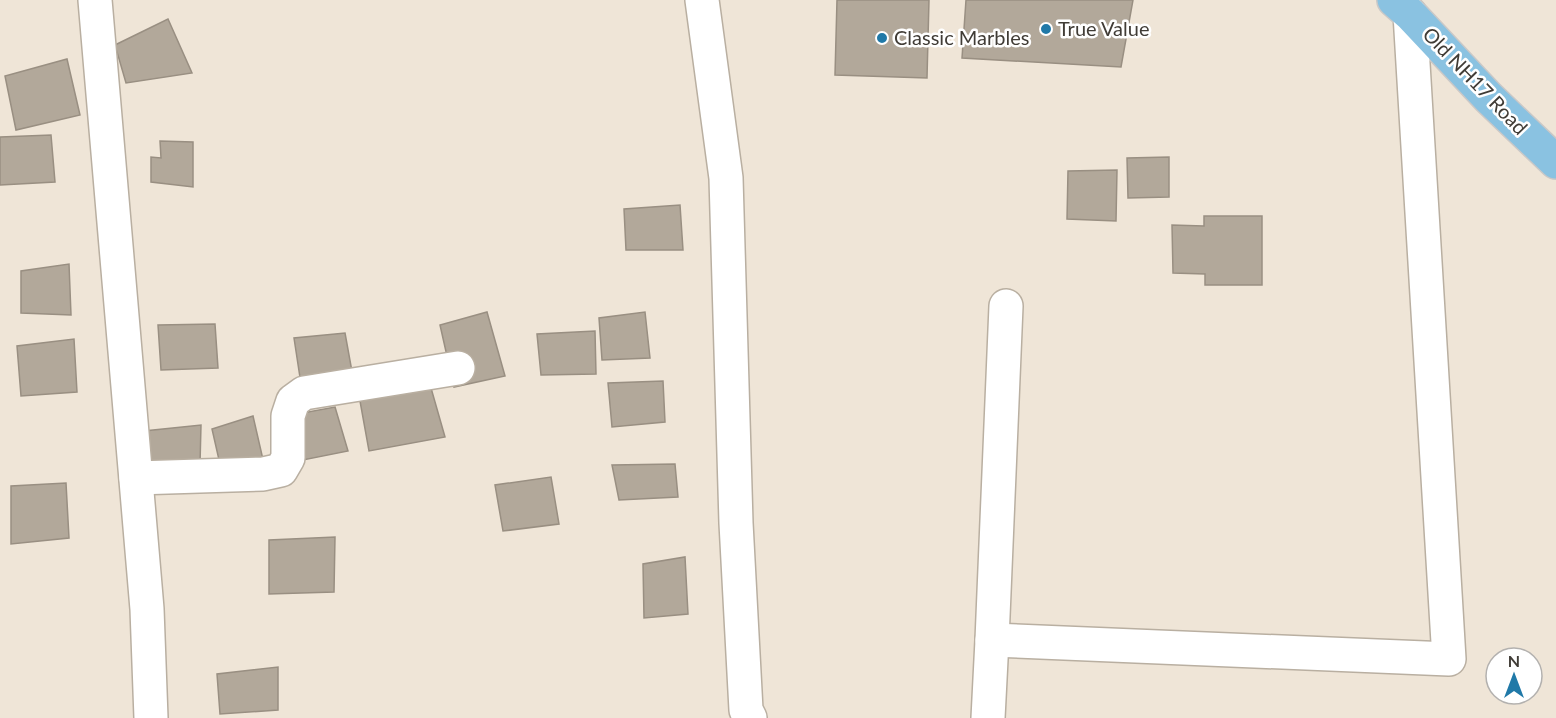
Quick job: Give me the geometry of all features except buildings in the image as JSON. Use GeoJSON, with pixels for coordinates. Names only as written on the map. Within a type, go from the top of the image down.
{"type":"FeatureCollection","features":[{"type":"Feature","properties":{"kind":"main road","name":"Old NH17 Road"},"geometry":{"type":"LineString","coordinates":[[1402,7],[1488,97],[1556,162]]}},
{"type":"Feature","properties":{"kind":"street"},"geometry":{"type":"LineString","coordinates":[[95,0],[147,609],[151,718]]}},
{"type":"Feature","properties":{"kind":"street"},"geometry":{"type":"LineString","coordinates":[[702,0],[726,178],[736,523],[746,710],[750,718]]}},
{"type":"Feature","properties":{"kind":"street"},"geometry":{"type":"LineString","coordinates":[[992,640],[1449,659],[1402,7]]}},
{"type":"Feature","properties":{"kind":"street"},"geometry":{"type":"LineString","coordinates":[[988,718],[1006,306]]}},
{"type":"Feature","properties":{"kind":"street"},"geometry":{"type":"LineString","coordinates":[[136,478],[263,474],[281,470],[288,458],[290,408],[293,401],[304,393],[458,368]]}},
{"type":"Feature","properties":{"kind":"place","name":"True Value"},"geometry":{"type":"Point","coordinates":[1046,29]}},
{"type":"Feature","properties":{"kind":"place","name":"Classic Marbles"},"geometry":{"type":"Point","coordinates":[882,38]}}]}
